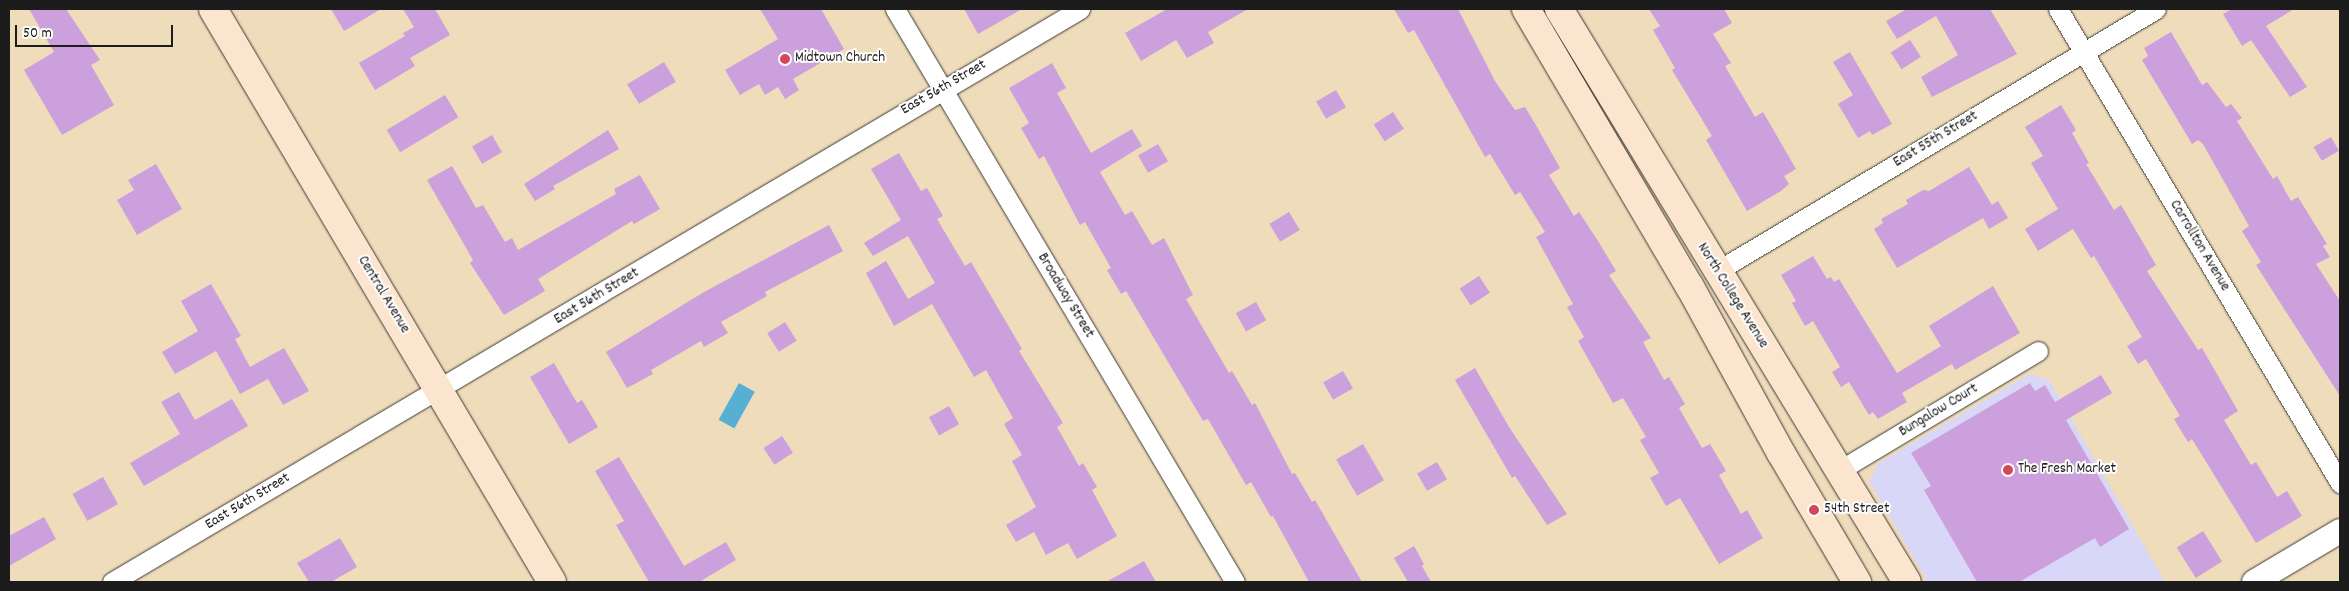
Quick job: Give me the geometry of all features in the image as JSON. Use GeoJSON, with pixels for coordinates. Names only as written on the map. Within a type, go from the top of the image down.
{"type":"FeatureCollection","features":[{"type":"Feature","properties":{"kind":"main road","name":"Central Avenue"},"geometry":{"type":"LineString","coordinates":[[213,9],[552,582]]}},
{"type":"Feature","properties":{"kind":"main road","name":"North College Avenue"},"geometry":{"type":"LineString","coordinates":[[1526,9],[1690,287],[1780,453],[1857,582]]}},
{"type":"Feature","properties":{"kind":"main road","name":"North College Avenue"},"geometry":{"type":"LineString","coordinates":[[1559,9],[1907,582]]}},
{"type":"Feature","properties":{"kind":"street","name":"Broadway Street"},"geometry":{"type":"LineString","coordinates":[[895,9],[1235,582]]}},
{"type":"Feature","properties":{"kind":"street","name":"East 56th Street"},"geometry":{"type":"LineString","coordinates":[[112,582],[438,390],[942,88],[1080,9]]}},
{"type":"Feature","properties":{"kind":"street","name":"Carrollton Avenue"},"geometry":{"type":"LineString","coordinates":[[2058,9],[2340,483]]}},
{"type":"Feature","properties":{"kind":"street","name":"East 55th Street"},"geometry":{"type":"LineString","coordinates":[[1717,271],[2156,9]]}},
{"type":"Feature","properties":{"kind":"street","name":"Bungalow Court"},"geometry":{"type":"LineString","coordinates":[[1840,470],[2038,351]]}},
{"type":"Feature","properties":{"kind":"street"},"geometry":{"type":"LineString","coordinates":[[2254,582],[2340,530]]}},
{"type":"Feature","properties":{"kind":"shaded area","name":"The Fresh Market"},"geometry":{"type":"Polygon","coordinates":[[[2029,374],[2049,380],[2165,582],[1928,582],[1869,481],[1879,463],[2029,374]]]}},
{"type":"Feature","properties":{"kind":"water"},"geometry":{"type":"Polygon","coordinates":[[[739,383],[755,392],[734,428],[719,420],[739,383]]]}},
{"type":"Feature","properties":{"kind":"building"},"geometry":{"type":"Polygon","coordinates":[[[29,9],[66,9],[100,60],[91,65],[114,105],[62,135],[24,70],[54,52],[29,9]]]}},
{"type":"Feature","properties":{"kind":"building"},"geometry":{"type":"Polygon","coordinates":[[[331,9],[381,9],[344,31],[331,9]]]}},
{"type":"Feature","properties":{"kind":"building"},"geometry":{"type":"Polygon","coordinates":[[[403,9],[435,9],[450,35],[410,58],[415,66],[375,90],[359,63],[405,36],[403,33],[414,27],[403,9]]]}},
{"type":"Feature","properties":{"kind":"building","name":"Midtown Church"},"geometry":{"type":"Polygon","coordinates":[[[760,9],[821,9],[844,49],[793,79],[799,90],[785,99],[778,87],[765,95],[759,84],[740,95],[725,70],[778,39],[760,9]]]}},
{"type":"Feature","properties":{"kind":"building"},"geometry":{"type":"Polygon","coordinates":[[[964,9],[1022,9],[978,34],[964,9]]]}},
{"type":"Feature","properties":{"kind":"building"},"geometry":{"type":"Polygon","coordinates":[[[1167,9],[1248,9],[1208,32],[1214,43],[1187,58],[1176,40],[1141,61],[1125,33],[1167,9]]]}},
{"type":"Feature","properties":{"kind":"building"},"geometry":{"type":"Polygon","coordinates":[[[1394,9],[1458,9],[1495,81],[1515,110],[1525,107],[1537,127],[1560,168],[1549,175],[1574,216],[1579,212],[1616,271],[1609,275],[1651,338],[1643,342],[1664,380],[1669,377],[1685,404],[1679,408],[1702,448],[1710,444],[1726,471],[1719,475],[1741,514],[1747,510],[1763,538],[1719,564],[1680,498],[1666,506],[1650,478],[1659,473],[1640,440],[1646,437],[1623,398],[1613,403],[1578,341],[1584,337],[1567,307],[1573,304],[1536,237],[1545,232],[1520,192],[1515,195],[1490,154],[1485,157],[1414,30],[1408,33],[1394,9]]]}},
{"type":"Feature","properties":{"kind":"building"},"geometry":{"type":"Polygon","coordinates":[[[1649,9],[1724,9],[1732,23],[1713,34],[1731,63],[1725,66],[1755,117],[1763,112],[1796,169],[1784,176],[1789,184],[1781,191],[1747,211],[1706,140],[1712,136],[1672,70],[1675,68],[1653,30],[1660,26],[1649,9]]]}},
{"type":"Feature","properties":{"kind":"building"},"geometry":{"type":"Polygon","coordinates":[[[1907,9],[1990,9],[2017,54],[1932,97],[1921,77],[1958,55],[1936,16],[1897,39],[1886,21],[1907,9]]]}},
{"type":"Feature","properties":{"kind":"building"},"geometry":{"type":"Polygon","coordinates":[[[2232,9],[2294,9],[2266,26],[2307,87],[2290,97],[2251,40],[2242,46],[2223,14],[2232,9]]]}},
{"type":"Feature","properties":{"kind":"building"},"geometry":{"type":"Polygon","coordinates":[[[2171,32],[2202,85],[2207,82],[2226,107],[2231,104],[2242,118],[2237,121],[2273,179],[2277,176],[2291,201],[2298,197],[2327,244],[2323,246],[2330,257],[2316,264],[2340,301],[2340,396],[2256,265],[2261,262],[2242,231],[2249,226],[2203,144],[2198,140],[2192,144],[2142,60],[2148,56],[2144,48],[2171,32]]]}},
{"type":"Feature","properties":{"kind":"building"},"geometry":{"type":"Polygon","coordinates":[[[1910,40],[1921,57],[1902,69],[1891,53],[1910,40]]]}},
{"type":"Feature","properties":{"kind":"building"},"geometry":{"type":"Polygon","coordinates":[[[1850,52],[1892,124],[1872,135],[1870,131],[1858,138],[1838,104],[1853,95],[1833,62],[1850,52]]]}},
{"type":"Feature","properties":{"kind":"building"},"geometry":{"type":"Polygon","coordinates":[[[664,62],[676,82],[639,104],[627,84],[664,62]]]}},
{"type":"Feature","properties":{"kind":"building"},"geometry":{"type":"Polygon","coordinates":[[[1052,63],[1066,88],[1057,93],[1091,153],[1132,129],[1142,146],[1100,172],[1125,215],[1132,211],[1152,245],[1164,238],[1193,295],[1186,299],[1229,373],[1232,371],[1252,405],[1255,403],[1292,474],[1295,473],[1312,502],[1315,500],[1362,582],[1309,582],[1273,516],[1271,517],[1251,482],[1246,485],[1208,419],[1203,421],[1126,291],[1121,294],[1107,270],[1111,268],[1085,222],[1080,225],[1044,156],[1039,159],[1021,128],[1029,123],[1009,88],[1052,63]]]}},
{"type":"Feature","properties":{"kind":"building"},"geometry":{"type":"Polygon","coordinates":[[[1336,90],[1346,107],[1326,119],[1316,102],[1336,90]]]}},
{"type":"Feature","properties":{"kind":"building"},"geometry":{"type":"Polygon","coordinates":[[[445,95],[458,117],[400,152],[387,130],[445,95]]]}},
{"type":"Feature","properties":{"kind":"building"},"geometry":{"type":"Polygon","coordinates":[[[2061,105],[2076,130],[2072,133],[2089,163],[2086,164],[2114,210],[2121,205],[2156,265],[2147,271],[2198,350],[2202,348],[2238,411],[2224,420],[2251,465],[2256,462],[2277,497],[2287,491],[2302,516],[2256,543],[2192,439],[2188,442],[2174,419],[2180,416],[2146,359],[2138,364],[2127,346],[2142,337],[2094,256],[2091,258],[2073,229],[2038,251],[2025,229],[2058,209],[2031,163],[2043,156],[2025,127],[2061,105]]]}},
{"type":"Feature","properties":{"kind":"building"},"geometry":{"type":"Polygon","coordinates":[[[1393,112],[1404,129],[1385,141],[1374,125],[1393,112]]]}},
{"type":"Feature","properties":{"kind":"building"},"geometry":{"type":"Polygon","coordinates":[[[608,130],[619,149],[553,186],[555,189],[535,201],[524,184],[608,130]]]}},
{"type":"Feature","properties":{"kind":"building"},"geometry":{"type":"Polygon","coordinates":[[[492,135],[502,152],[482,164],[472,146],[492,135]]]}},
{"type":"Feature","properties":{"kind":"building"},"geometry":{"type":"Polygon","coordinates":[[[2331,137],[2339,151],[2322,161],[2314,147],[2331,137]]]}},
{"type":"Feature","properties":{"kind":"building"},"geometry":{"type":"Polygon","coordinates":[[[1158,144],[1168,161],[1148,173],[1138,156],[1158,144]]]}},
{"type":"Feature","properties":{"kind":"building"},"geometry":{"type":"Polygon","coordinates":[[[899,153],[921,191],[927,188],[943,216],[937,219],[965,266],[971,262],[1022,349],[1019,351],[1063,423],[1057,427],[1079,466],[1083,463],[1097,487],[1092,490],[1117,536],[1077,559],[1068,543],[1046,555],[1034,532],[1016,542],[1006,525],[1036,507],[1012,461],[1022,455],[1004,424],[1013,418],[986,370],[974,377],[932,304],[894,326],[866,273],[886,261],[908,299],[935,283],[908,236],[873,256],[864,243],[901,220],[871,169],[899,153]]]}},
{"type":"Feature","properties":{"kind":"building"},"geometry":{"type":"Polygon","coordinates":[[[156,164],[182,209],[137,235],[117,200],[134,190],[128,180],[156,164]]]}},
{"type":"Feature","properties":{"kind":"building"},"geometry":{"type":"Polygon","coordinates":[[[452,166],[476,208],[483,205],[505,242],[512,238],[518,250],[616,194],[614,189],[640,175],[660,209],[634,224],[632,221],[538,279],[545,291],[504,315],[470,263],[473,260],[427,180],[452,166]]]}},
{"type":"Feature","properties":{"kind":"building"},"geometry":{"type":"Polygon","coordinates":[[[1969,167],[1992,205],[1998,201],[2008,218],[1989,229],[1983,218],[1897,268],[1874,229],[1883,223],[1881,219],[1908,204],[1906,200],[1923,190],[1929,191],[1969,167]]]}},
{"type":"Feature","properties":{"kind":"building"},"geometry":{"type":"Polygon","coordinates":[[[1289,212],[1300,230],[1280,242],[1269,224],[1289,212]]]}},
{"type":"Feature","properties":{"kind":"building"},"geometry":{"type":"Polygon","coordinates":[[[829,225],[843,251],[765,292],[767,296],[721,322],[728,333],[704,347],[701,341],[651,370],[653,374],[627,388],[606,352],[704,292],[829,225]]]}},
{"type":"Feature","properties":{"kind":"building"},"geometry":{"type":"Polygon","coordinates":[[[1813,256],[1827,279],[1831,277],[1834,282],[1839,279],[1897,373],[1941,346],[1929,326],[1993,286],[2020,333],[1955,370],[1952,364],[1902,393],[1907,402],[1878,419],[1873,412],[1869,415],[1849,382],[1841,387],[1832,372],[1840,367],[1813,321],[1805,326],[1792,303],[1796,301],[1781,275],[1813,256]]]}},
{"type":"Feature","properties":{"kind":"building"},"geometry":{"type":"Polygon","coordinates":[[[1479,276],[1490,293],[1471,305],[1460,289],[1479,276]]]}},
{"type":"Feature","properties":{"kind":"building"},"geometry":{"type":"Polygon","coordinates":[[[211,284],[241,336],[235,339],[250,367],[284,348],[309,391],[283,405],[268,379],[240,394],[216,351],[175,374],[162,352],[198,331],[181,301],[211,284]]]}},
{"type":"Feature","properties":{"kind":"building"},"geometry":{"type":"Polygon","coordinates":[[[1256,302],[1266,320],[1246,332],[1236,313],[1256,302]]]}},
{"type":"Feature","properties":{"kind":"building"},"geometry":{"type":"Polygon","coordinates":[[[785,322],[797,341],[779,352],[767,333],[785,322]]]}},
{"type":"Feature","properties":{"kind":"building"},"geometry":{"type":"Polygon","coordinates":[[[554,363],[577,403],[582,400],[598,427],[569,444],[530,377],[554,363]]]}},
{"type":"Feature","properties":{"kind":"building"},"geometry":{"type":"Polygon","coordinates":[[[1475,368],[1509,427],[1567,514],[1547,525],[1515,476],[1512,478],[1455,380],[1475,368]]]}},
{"type":"Feature","properties":{"kind":"building"},"geometry":{"type":"Polygon","coordinates":[[[1343,371],[1353,388],[1333,400],[1323,382],[1343,371]]]}},
{"type":"Feature","properties":{"kind":"building","name":"The Fresh Market"},"geometry":{"type":"Polygon","coordinates":[[[2101,375],[2112,393],[2066,420],[2129,529],[2100,547],[2095,538],[2019,582],[1977,582],[1924,490],[1931,486],[1911,453],[2030,383],[2035,391],[2045,385],[2055,402],[2101,375]]]}},
{"type":"Feature","properties":{"kind":"building"},"geometry":{"type":"Polygon","coordinates":[[[179,392],[195,420],[232,399],[248,426],[144,486],[130,463],[180,434],[161,402],[179,392]]]}},
{"type":"Feature","properties":{"kind":"building"},"geometry":{"type":"Polygon","coordinates":[[[949,406],[959,424],[939,436],[929,417],[949,406]]]}},
{"type":"Feature","properties":{"kind":"building"},"geometry":{"type":"Polygon","coordinates":[[[782,436],[793,453],[774,465],[764,448],[782,436]]]}},
{"type":"Feature","properties":{"kind":"building"},"geometry":{"type":"Polygon","coordinates":[[[1363,444],[1384,480],[1357,496],[1336,460],[1363,444]]]}},
{"type":"Feature","properties":{"kind":"building"},"geometry":{"type":"Polygon","coordinates":[[[619,457],[684,566],[726,542],[736,560],[699,582],[649,582],[616,525],[624,521],[595,471],[619,457]]]}},
{"type":"Feature","properties":{"kind":"building"},"geometry":{"type":"Polygon","coordinates":[[[1437,462],[1447,479],[1427,491],[1417,474],[1437,462]]]}},
{"type":"Feature","properties":{"kind":"building"},"geometry":{"type":"Polygon","coordinates":[[[103,477],[118,504],[87,521],[72,494],[103,477]]]}},
{"type":"Feature","properties":{"kind":"building"},"geometry":{"type":"Polygon","coordinates":[[[44,517],[56,539],[9,566],[9,536],[44,517]]]}},
{"type":"Feature","properties":{"kind":"building"},"geometry":{"type":"Polygon","coordinates":[[[2203,531],[2222,562],[2196,578],[2177,547],[2203,531]]]}},
{"type":"Feature","properties":{"kind":"building"},"geometry":{"type":"Polygon","coordinates":[[[340,538],[357,567],[331,582],[309,582],[297,563],[340,538]]]}},
{"type":"Feature","properties":{"kind":"building"},"geometry":{"type":"Polygon","coordinates":[[[1414,546],[1431,582],[1408,582],[1394,558],[1414,546]]]}},
{"type":"Feature","properties":{"kind":"building"},"geometry":{"type":"Polygon","coordinates":[[[1144,561],[1156,582],[1106,582],[1144,561]]]}},
{"type":"Feature","properties":{"kind":"place","name":"Midtown Church"},"geometry":{"type":"Point","coordinates":[785,59]}},
{"type":"Feature","properties":{"kind":"place","name":"The Fresh Market"},"geometry":{"type":"Point","coordinates":[2008,470]}},
{"type":"Feature","properties":{"kind":"place","name":"54th Street"},"geometry":{"type":"Point","coordinates":[1814,510]}}]}
